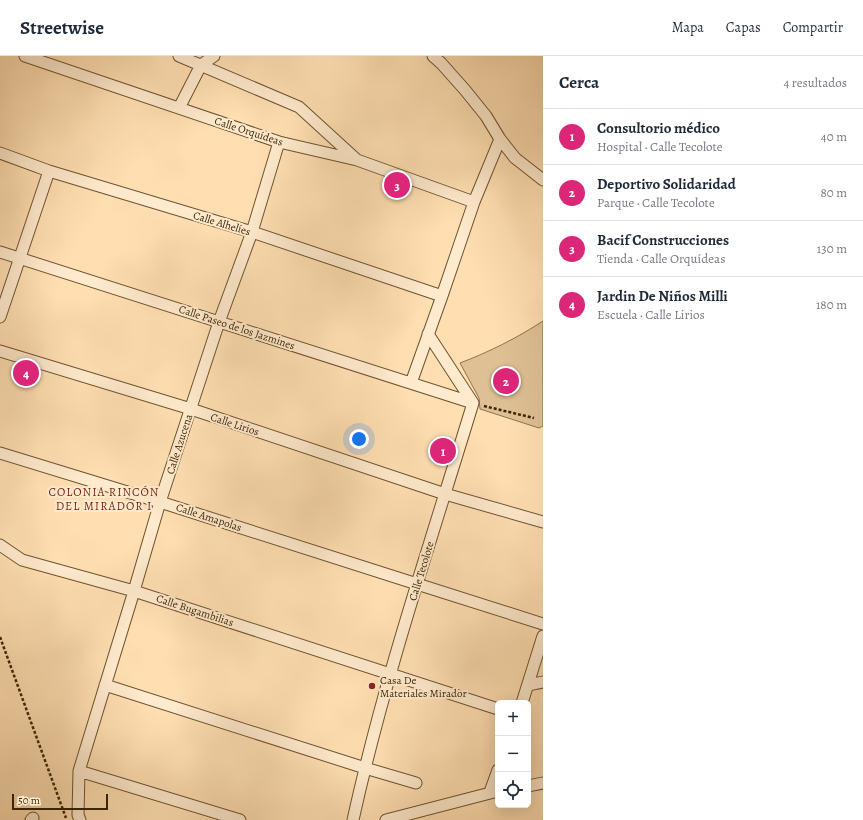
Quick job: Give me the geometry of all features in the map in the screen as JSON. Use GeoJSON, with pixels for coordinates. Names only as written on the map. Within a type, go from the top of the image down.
{"type":"FeatureCollection","features":[{"type":"Feature","properties":{"kind":"street","name":"Calle Orquídeas"},"geometry":{"type":"LineString","coordinates":[[26,56],[279,142],[357,160],[474,202]]}},
{"type":"Feature","properties":{"kind":"street"},"geometry":{"type":"LineString","coordinates":[[179,56],[299,107],[357,160]]}},
{"type":"Feature","properties":{"kind":"street"},"geometry":{"type":"LineString","coordinates":[[179,108],[201,65],[214,56]]}},
{"type":"Feature","properties":{"kind":"street"},"geometry":{"type":"LineString","coordinates":[[433,56],[465,90],[486,116],[500,139],[516,158],[543,180]]}},
{"type":"Feature","properties":{"kind":"street"},"geometry":{"type":"LineString","coordinates":[[412,383],[474,202],[500,139]]}},
{"type":"Feature","properties":{"kind":"street","name":"Calle Azucena"},"geometry":{"type":"LineString","coordinates":[[80,820],[78,815],[79,771],[160,502],[220,322],[252,232],[279,142]]}},
{"type":"Feature","properties":{"kind":"street","name":"Calle Alhelíes"},"geometry":{"type":"LineString","coordinates":[[0,153],[49,171],[252,232],[442,296]]}},
{"type":"Feature","properties":{"kind":"street"},"geometry":{"type":"LineString","coordinates":[[0,317],[49,171]]}},
{"type":"Feature","properties":{"kind":"street","name":"Calle Paseo de los Jazmines"},"geometry":{"type":"LineString","coordinates":[[0,252],[473,403]]}},
{"type":"Feature","properties":{"kind":"street"},"geometry":{"type":"LineString","coordinates":[[428,334],[473,403]]}},
{"type":"Feature","properties":{"kind":"street","name":"Calle Lirios"},"geometry":{"type":"LineString","coordinates":[[0,351],[191,409],[445,494],[543,522]]}},
{"type":"Feature","properties":{"kind":"street","name":"Calle Tecolote"},"geometry":{"type":"LineString","coordinates":[[353,820],[365,768],[391,674],[473,403]]}},
{"type":"Feature","properties":{"kind":"street","name":"Calle Amapolas"},"geometry":{"type":"LineString","coordinates":[[0,453],[160,502],[543,624]]}},
{"type":"Feature","properties":{"kind":"street","name":"Calle Bugambilias"},"geometry":{"type":"LineString","coordinates":[[0,545],[22,560],[134,590],[495,708]]}},
{"type":"Feature","properties":{"kind":"street"},"geometry":{"type":"LineString","coordinates":[[523,700],[543,636]]}},
{"type":"Feature","properties":{"kind":"street"},"geometry":{"type":"LineString","coordinates":[[528,686],[543,682]]}},
{"type":"Feature","properties":{"kind":"street"},"geometry":{"type":"LineString","coordinates":[[105,685],[416,783]]}},
{"type":"Feature","properties":{"kind":"street"},"geometry":{"type":"LineString","coordinates":[[79,771],[240,820]]}},
{"type":"Feature","properties":{"kind":"street"},"geometry":{"type":"LineString","coordinates":[[386,820],[494,792],[498,772]]}},
{"type":"Feature","properties":{"kind":"street"},"geometry":{"type":"LineString","coordinates":[[531,785],[543,783]]}},
{"type":"Feature","properties":{"kind":"path"},"geometry":{"type":"LineString","coordinates":[[473,403],[534,418]]}},
{"type":"Feature","properties":{"kind":"path"},"geometry":{"type":"LineString","coordinates":[[0,637],[67,820]]}},
{"type":"Feature","properties":{"kind":"shaded area"},"geometry":{"type":"Polygon","coordinates":[[[543,321],[543,426],[539,428],[480,409],[479,398],[460,363],[503,344],[543,321]]]}},
{"type":"Feature","properties":{"kind":"place","name":"Bacif Construcciones"},"geometry":{"type":"Point","coordinates":[397,185]}},
{"type":"Feature","properties":{"kind":"place","name":"Jardin De Niños Milli"},"geometry":{"type":"Point","coordinates":[26,373]}},
{"type":"Feature","properties":{"kind":"place","name":"Deportivo Solidaridad"},"geometry":{"type":"Point","coordinates":[506,381]}},
{"type":"Feature","properties":{"kind":"place","name":"Consultorio médico"},"geometry":{"type":"Point","coordinates":[443,451]}},
{"type":"Feature","properties":{"kind":"place","name":"Casa De Materiales Mirador"},"geometry":{"type":"Point","coordinates":[372,686]}},
{"type":"Feature","properties":{"kind":"district","name":"COLONIA RINCÓN DEL MIRADOR I"},"geometry":{"type":"Point","coordinates":[104,499]}}]}
